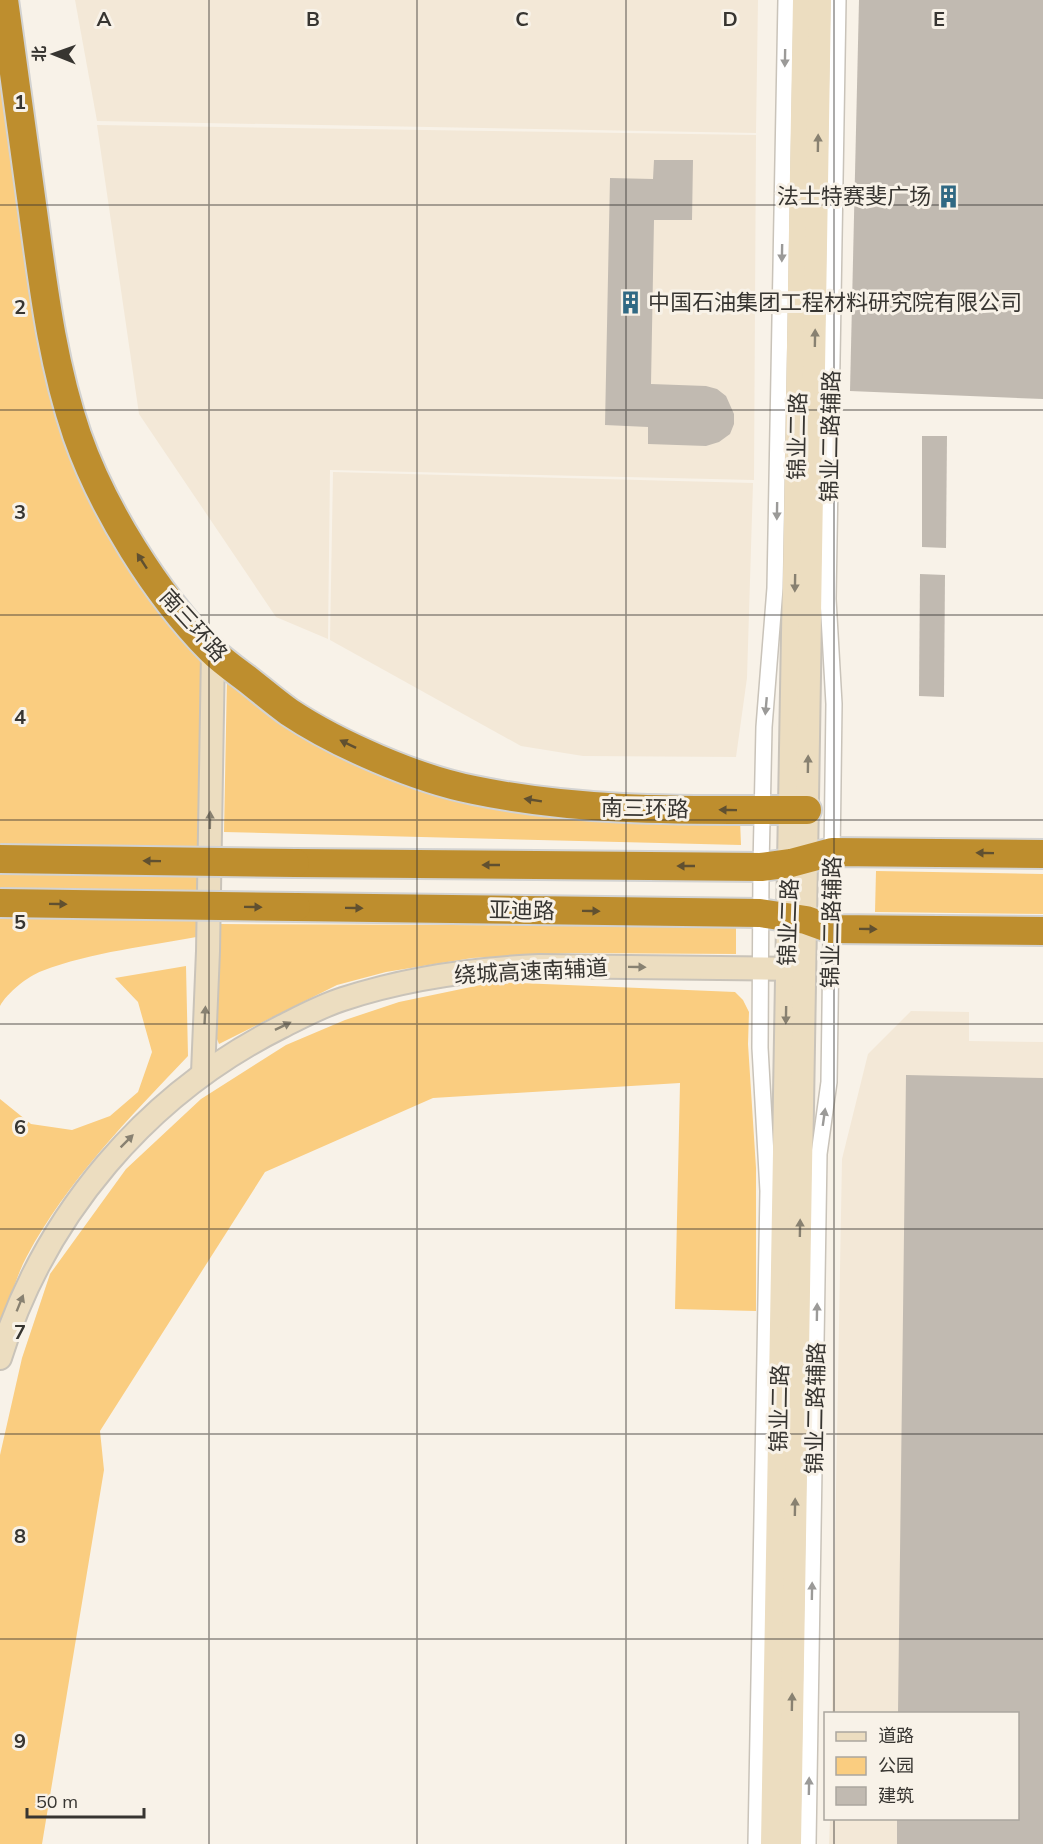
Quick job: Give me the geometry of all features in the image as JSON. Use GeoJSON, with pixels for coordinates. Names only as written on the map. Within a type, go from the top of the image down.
{"type":"FeatureCollection","features":[{"type":"Feature","properties":{"kind":"highway","name":"南三环路"},"geometry":{"type":"LineString","coordinates":[[4,0],[45,298],[59,373],[78,436],[99,487],[139,557],[178,613],[213,652],[290,712],[375,757],[442,782],[518,798],[597,808],[799,810]]}},
{"type":"Feature","properties":{"kind":"highway","name":"亚迪路"},"geometry":{"type":"LineString","coordinates":[[0,859],[761,867],[810,858],[1043,854]]}},
{"type":"Feature","properties":{"kind":"highway","name":"亚迪路"},"geometry":{"type":"LineString","coordinates":[[0,903],[760,913],[809,922],[1043,931]]}},
{"type":"Feature","properties":{"kind":"main road","name":"锦业二路"},"geometry":{"type":"LineString","coordinates":[[772,1844],[795,969],[809,922],[810,858],[799,810],[804,0]]}},
{"type":"Feature","properties":{"kind":"main road","name":"锦业二路"},"geometry":{"type":"LineString","coordinates":[[799,810],[820,0]]}},
{"type":"Feature","properties":{"kind":"main road"},"geometry":{"type":"LineString","coordinates":[[202,1073],[208,939],[213,652]]}},
{"type":"Feature","properties":{"kind":"main road","name":"绕城高速南辅道"},"geometry":{"type":"LineString","coordinates":[[0,1358],[24,1294],[51,1242],[82,1194],[120,1147],[163,1104],[202,1073],[255,1040],[303,1016],[340,1000],[413,980],[456,972],[539,966],[795,969]]}},
{"type":"Feature","properties":{"kind":"main road","name":"锦业二路"},"geometry":{"type":"LineString","coordinates":[[790,1844],[795,969]]}},
{"type":"Feature","properties":{"kind":"street"},"geometry":{"type":"LineString","coordinates":[[756,1844],[768,1191],[760,1048],[760,913],[764,727],[775,588],[786,0]]}},
{"type":"Feature","properties":{"kind":"street","name":"锦业二路辅路"},"geometry":{"type":"LineString","coordinates":[[808,1844],[819,1154],[829,1082],[809,922],[810,858],[834,704],[828,599],[838,0]]}},
{"type":"Feature","properties":{"kind":"shaded area"},"geometry":{"type":"Polygon","coordinates":[[[75,0],[758,0],[756,133],[97,121],[75,0]]]}},
{"type":"Feature","properties":{"kind":"shaded area"},"geometry":{"type":"Polygon","coordinates":[[[97,125],[756,135],[754,480],[330,470],[328,639],[276,617],[139,414],[97,125]]]}},
{"type":"Feature","properties":{"kind":"shaded area"},"geometry":{"type":"Polygon","coordinates":[[[333,472],[753,483],[747,678],[736,757],[583,756],[521,746],[330,640],[333,472]]]}},
{"type":"Feature","properties":{"kind":"shaded area"},"geometry":{"type":"Polygon","coordinates":[[[911,1011],[969,1012],[969,1041],[1043,1042],[1043,1844],[829,1844],[830,1820],[1019,1820],[1019,1712],[832,1712],[842,1159],[868,1054],[911,1011]]]}},
{"type":"Feature","properties":{"kind":"green space"},"geometry":{"type":"Polygon","coordinates":[[[0,67],[81,477],[118,552],[175,626],[205,656],[202,936],[100,954],[61,964],[36,973],[24,981],[0,1006],[0,67]]]}},
{"type":"Feature","properties":{"kind":"green space"},"geometry":{"type":"Polygon","coordinates":[[[227,676],[353,757],[740,820],[741,845],[224,832],[227,676]]]}},
{"type":"Feature","properties":{"kind":"green space"},"geometry":{"type":"Polygon","coordinates":[[[876,871],[1043,874],[1043,914],[875,912],[876,871]]]}},
{"type":"Feature","properties":{"kind":"green space"},"geometry":{"type":"Polygon","coordinates":[[[219,924],[736,926],[736,954],[573,953],[472,958],[386,972],[337,985],[219,1044],[217,1039],[219,924]]]}},
{"type":"Feature","properties":{"kind":"green space"},"geometry":{"type":"Polygon","coordinates":[[[186,966],[188,1056],[101,1151],[43,1228],[23,1264],[0,1329],[0,1099],[31,1124],[72,1130],[110,1116],[138,1092],[152,1052],[138,1002],[115,978],[186,966]]]}},
{"type":"Feature","properties":{"kind":"green space"},"geometry":{"type":"Polygon","coordinates":[[[495,982],[735,992],[743,1000],[749,1012],[748,1044],[756,1168],[756,1311],[675,1309],[680,1083],[433,1098],[265,1172],[100,1431],[104,1470],[42,1844],[0,1844],[0,1455],[22,1358],[50,1274],[126,1169],[201,1099],[286,1045],[345,1020],[399,1002],[495,982]]]}},
{"type":"Feature","properties":{"kind":"building","name":"法士特赛斐广场"},"geometry":{"type":"Polygon","coordinates":[[[859,0],[1043,0],[1043,399],[850,391],[859,0]]]}},
{"type":"Feature","properties":{"kind":"building","name":"中国石油集团工程材料研究院有限公司"},"geometry":{"type":"Polygon","coordinates":[[[654,160],[693,160],[692,220],[654,220],[651,384],[706,386],[717,389],[726,396],[734,414],[734,424],[730,434],[719,442],[706,446],[648,444],[648,427],[605,425],[610,178],[653,179],[654,160]]]}},
{"type":"Feature","properties":{"kind":"building"},"geometry":{"type":"Polygon","coordinates":[[[922,436],[947,436],[946,548],[922,547],[922,436]]]}},
{"type":"Feature","properties":{"kind":"building"},"geometry":{"type":"Polygon","coordinates":[[[920,574],[945,575],[944,697],[919,696],[920,574]]]}},
{"type":"Feature","properties":{"kind":"building"},"geometry":{"type":"Polygon","coordinates":[[[906,1075],[1043,1078],[1043,1844],[897,1844],[897,1820],[1019,1820],[1019,1712],[898,1712],[906,1075]]]}},
{"type":"Feature","properties":{"kind":"place","name":"法士特赛斐广场"},"geometry":{"type":"Point","coordinates":[949,196]}},
{"type":"Feature","properties":{"kind":"place","name":"中国石油集团工程材料研究院有限公司"},"geometry":{"type":"Point","coordinates":[630,302]}}]}
